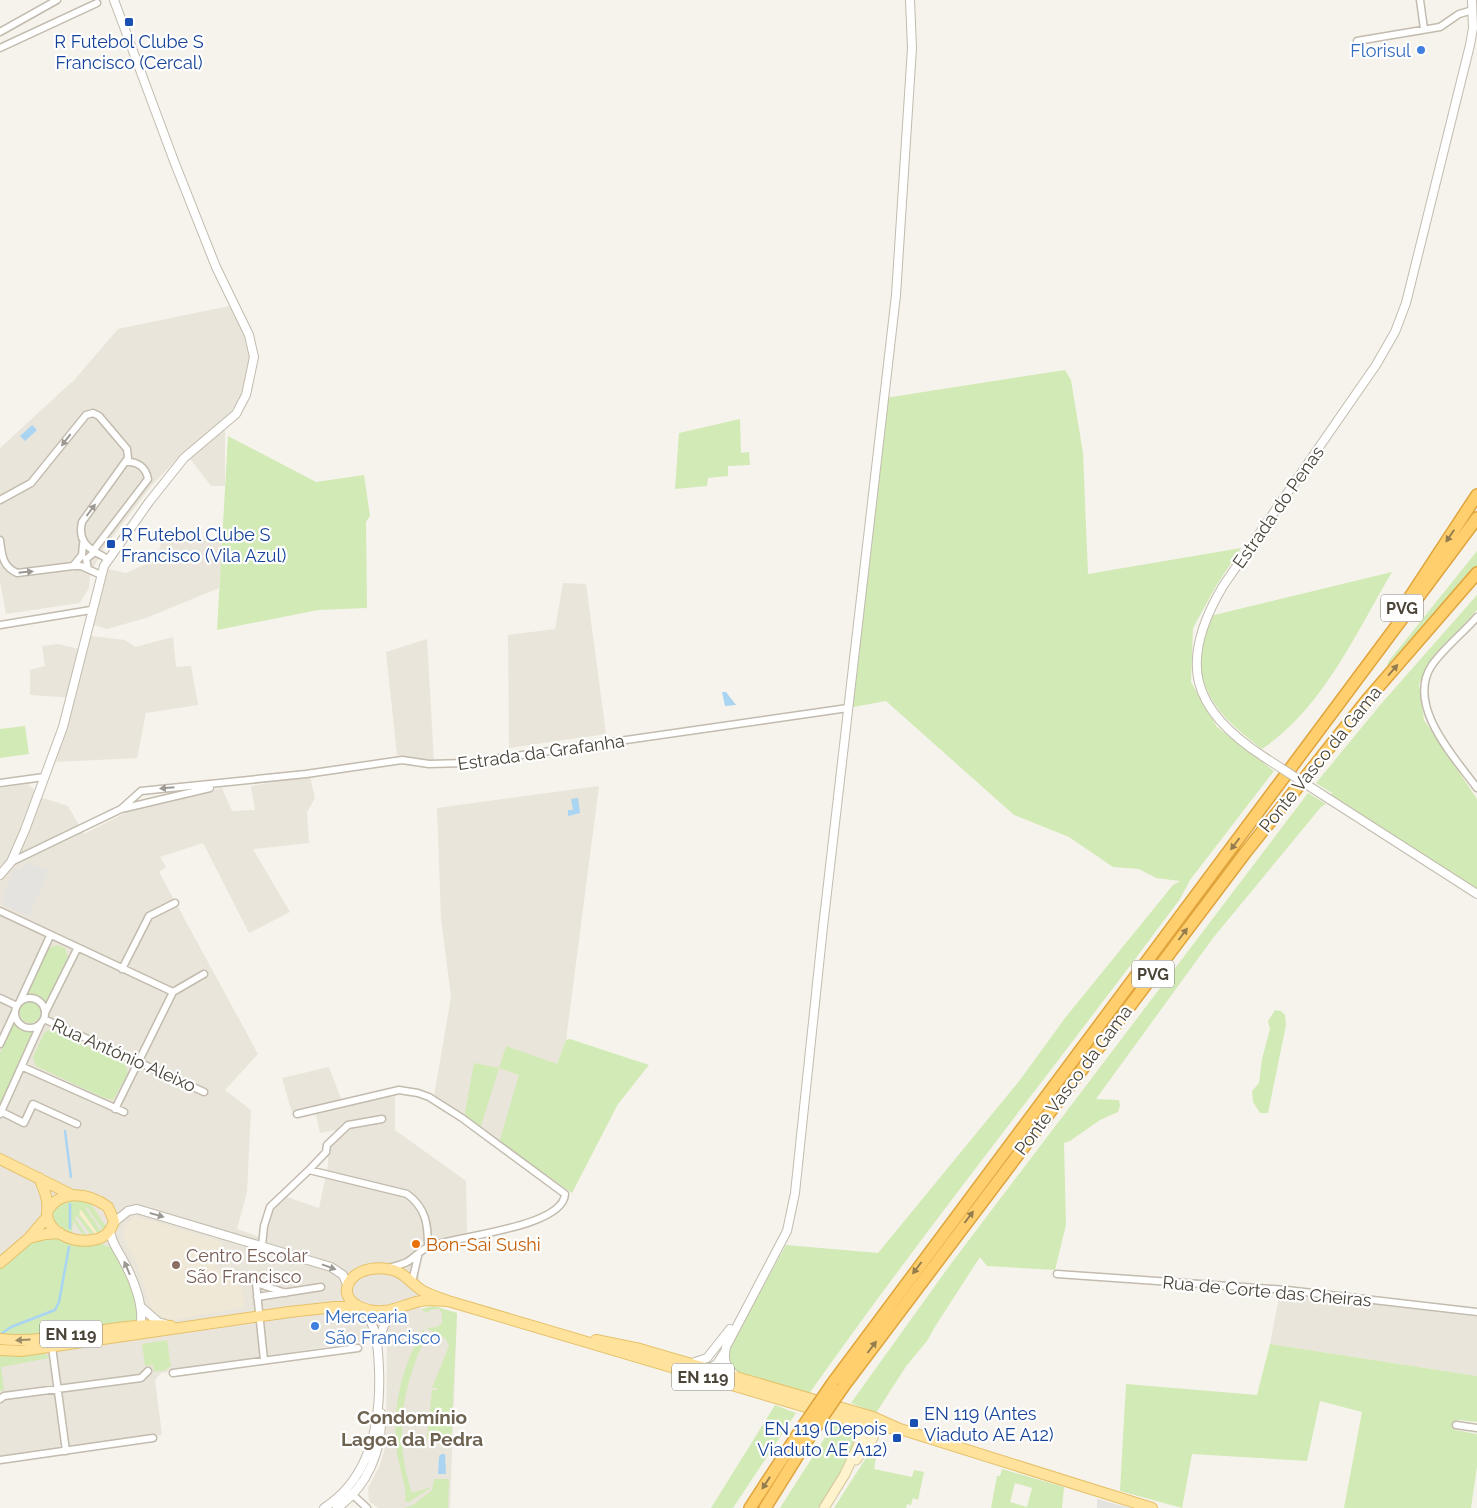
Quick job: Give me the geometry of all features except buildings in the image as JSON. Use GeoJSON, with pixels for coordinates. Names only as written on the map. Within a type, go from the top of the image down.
{"type":"FeatureCollection","features":[{"type":"Feature","properties":{"kind":"highway","name":"Ponte Vasco da Gama"},"geometry":{"type":"LineString","coordinates":[[1327,721],[1477,496]]}},
{"type":"Feature","properties":{"kind":"highway","name":"Ponte Vasco da Gama"},"geometry":{"type":"LineString","coordinates":[[750,1508],[808,1429],[916,1268],[1477,518]]}},
{"type":"Feature","properties":{"kind":"highway","name":"Ponte Vasco da Gama"},"geometry":{"type":"LineString","coordinates":[[1327,721],[1477,530]]}},
{"type":"Feature","properties":{"kind":"highway","name":"Ponte Vasco da Gama"},"geometry":{"type":"LineString","coordinates":[[838,1385],[1256,838],[1366,700],[1477,573]]}},
{"type":"Feature","properties":{"kind":"highway","name":"Ponte Vasco da Gama"},"geometry":{"type":"LineString","coordinates":[[765,1508],[808,1429]]}},
{"type":"Feature","properties":{"kind":"main road"},"geometry":{"type":"LineString","coordinates":[[0,1159],[39,1178],[60,1192],[73,1196]]}},
{"type":"Feature","properties":{"kind":"main road"},"geometry":{"type":"LineString","coordinates":[[0,1263],[29,1238],[47,1214],[55,1201],[61,1197],[89,1197],[100,1201],[108,1207],[113,1215],[111,1227],[102,1238],[86,1241],[60,1233],[53,1228],[47,1214],[47,1200],[39,1178]]}},
{"type":"Feature","properties":{"kind":"main road"},"geometry":{"type":"LineString","coordinates":[[29,1238],[60,1233]]}},
{"type":"Feature","properties":{"kind":"main road"},"geometry":{"type":"LineString","coordinates":[[372,1268],[387,1268],[399,1272],[412,1282],[414,1294],[409,1304],[398,1309],[376,1311],[361,1307],[351,1299],[347,1288],[359,1271],[372,1268]]}},
{"type":"Feature","properties":{"kind":"main road","name":"EN 119"},"geometry":{"type":"LineString","coordinates":[[412,1282],[422,1290],[448,1301],[840,1417],[875,1422]]}},
{"type":"Feature","properties":{"kind":"main road","name":"EN 119"},"geometry":{"type":"LineString","coordinates":[[323,1308],[335,1303],[347,1288]]}},
{"type":"Feature","properties":{"kind":"main road","name":"EN 119"},"geometry":{"type":"LineString","coordinates":[[409,1304],[430,1300],[448,1301]]}},
{"type":"Feature","properties":{"kind":"main road","name":"EN 119"},"geometry":{"type":"LineString","coordinates":[[0,1350],[21,1351],[134,1335],[176,1326],[323,1308],[361,1307]]}},
{"type":"Feature","properties":{"kind":"main road","name":"EN 119"},"geometry":{"type":"LineString","coordinates":[[0,1339],[41,1338],[141,1324],[176,1326]]}},
{"type":"Feature","properties":{"kind":"main road","name":"EN 119"},"geometry":{"type":"LineString","coordinates":[[534,1326],[623,1345],[682,1361],[1152,1508]]}},
{"type":"Feature","properties":{"kind":"main road"},"geometry":{"type":"LineString","coordinates":[[840,1417],[857,1429],[860,1437],[858,1447]]}},
{"type":"Feature","properties":{"kind":"main road"},"geometry":{"type":"LineString","coordinates":[[824,1508],[845,1474],[864,1434],[875,1422]]}},
{"type":"Feature","properties":{"kind":"main road"},"geometry":{"type":"LineString","coordinates":[[845,1474],[873,1438],[875,1422]]}},
{"type":"Feature","properties":{"kind":"street"},"geometry":{"type":"LineString","coordinates":[[0,32],[57,0]]}},
{"type":"Feature","properties":{"kind":"street"},"geometry":{"type":"LineString","coordinates":[[0,875],[10,862],[63,727],[91,610],[101,575],[108,559],[184,458],[236,414],[246,395],[254,357],[250,335],[216,267],[174,162],[114,0]]}},
{"type":"Feature","properties":{"kind":"street"},"geometry":{"type":"LineString","coordinates":[[636,1357],[698,1371],[709,1369],[720,1360],[783,1240],[793,1211],[848,708],[896,295],[912,48],[910,0]]}},
{"type":"Feature","properties":{"kind":"street"},"geometry":{"type":"LineString","coordinates":[[1420,0],[1424,29]]}},
{"type":"Feature","properties":{"kind":"street","name":"Estrada do Penas"},"geometry":{"type":"LineString","coordinates":[[1472,0],[1470,45],[1401,319],[1376,365],[1223,586],[1211,607],[1200,633],[1196,660],[1197,674],[1207,704],[1228,730],[1264,757],[1477,894]]}},
{"type":"Feature","properties":{"kind":"street"},"geometry":{"type":"LineString","coordinates":[[0,48],[97,3]]}},
{"type":"Feature","properties":{"kind":"street"},"geometry":{"type":"LineString","coordinates":[[1357,41],[1440,27],[1459,14],[1473,10]]}},
{"type":"Feature","properties":{"kind":"street"},"geometry":{"type":"LineString","coordinates":[[0,500],[32,484],[86,415],[93,414],[99,416],[127,448],[126,462],[82,522],[82,555],[73,566]]}},
{"type":"Feature","properties":{"kind":"street"},"geometry":{"type":"LineString","coordinates":[[88,569],[86,559],[148,479],[144,469],[136,462],[126,462]]}},
{"type":"Feature","properties":{"kind":"street"},"geometry":{"type":"LineString","coordinates":[[0,540],[3,561],[11,570],[18,573],[73,566],[88,569],[101,575]]}},
{"type":"Feature","properties":{"kind":"street"},"geometry":{"type":"LineString","coordinates":[[83,543],[108,559]]}},
{"type":"Feature","properties":{"kind":"street"},"geometry":{"type":"LineString","coordinates":[[0,625],[91,610]]}},
{"type":"Feature","properties":{"kind":"street"},"geometry":{"type":"LineString","coordinates":[[1477,617],[1431,666],[1425,682],[1424,697],[1427,712],[1436,730],[1477,788]]}},
{"type":"Feature","properties":{"kind":"street","name":"Estrada da Grafanha"},"geometry":{"type":"LineString","coordinates":[[122,809],[141,791],[233,782],[402,760],[429,764],[466,763],[848,708]]}},
{"type":"Feature","properties":{"kind":"street"},"geometry":{"type":"LineString","coordinates":[[0,783],[44,778]]}},
{"type":"Feature","properties":{"kind":"street","name":"Estrada da Grafanha"},"geometry":{"type":"LineString","coordinates":[[10,862],[122,809],[233,782]]}},
{"type":"Feature","properties":{"kind":"street"},"geometry":{"type":"LineString","coordinates":[[122,969],[149,916],[175,903]]}},
{"type":"Feature","properties":{"kind":"street"},"geometry":{"type":"LineString","coordinates":[[0,911],[77,949],[173,992]]}},
{"type":"Feature","properties":{"kind":"street"},"geometry":{"type":"LineString","coordinates":[[0,1044],[50,936]]}},
{"type":"Feature","properties":{"kind":"street"},"geometry":{"type":"LineString","coordinates":[[77,949],[1,1113],[24,1122],[33,1104],[77,1124]]}},
{"type":"Feature","properties":{"kind":"street"},"geometry":{"type":"LineString","coordinates":[[115,1109],[173,992],[204,974]]}},
{"type":"Feature","properties":{"kind":"street"},"geometry":{"type":"LineString","coordinates":[[0,998],[17,1006]]}},
{"type":"Feature","properties":{"kind":"street"},"geometry":{"type":"LineString","coordinates":[[29,998],[39,1001],[44,1009],[43,1019],[33,1028],[24,1026],[17,1020],[17,1006],[29,998]]}},
{"type":"Feature","properties":{"kind":"street","name":"Rua António Aleixo"},"geometry":{"type":"LineString","coordinates":[[43,1019],[204,1092]]}},
{"type":"Feature","properties":{"kind":"street"},"geometry":{"type":"LineString","coordinates":[[23,1067],[124,1112]]}},
{"type":"Feature","properties":{"kind":"street"},"geometry":{"type":"LineString","coordinates":[[298,1114],[399,1090],[429,1097],[462,1118],[565,1194],[565,1201],[561,1206],[544,1216],[504,1229],[428,1247],[403,1264],[387,1268]]}},
{"type":"Feature","properties":{"kind":"street"},"geometry":{"type":"LineString","coordinates":[[262,1246],[264,1226],[270,1207],[326,1152],[327,1145],[348,1125],[382,1119]]}},
{"type":"Feature","properties":{"kind":"street"},"geometry":{"type":"LineString","coordinates":[[309,1170],[407,1194],[418,1204],[427,1219],[428,1247]]}},
{"type":"Feature","properties":{"kind":"street"},"geometry":{"type":"LineString","coordinates":[[134,1335],[141,1324],[141,1307],[126,1264],[110,1238],[111,1227],[128,1211],[137,1209],[331,1266],[343,1275],[347,1288]]}},
{"type":"Feature","properties":{"kind":"street"},"geometry":{"type":"LineString","coordinates":[[412,1282],[413,1268],[418,1254]]}},
{"type":"Feature","properties":{"kind":"street","name":"Rua de Corte das Cheiras"},"geometry":{"type":"LineString","coordinates":[[1057,1274],[1286,1290],[1477,1312]]}},
{"type":"Feature","properties":{"kind":"street"},"geometry":{"type":"LineString","coordinates":[[264,1360],[256,1283],[286,1293]]}},
{"type":"Feature","properties":{"kind":"street"},"geometry":{"type":"LineString","coordinates":[[257,1297],[322,1287]]}},
{"type":"Feature","properties":{"kind":"street"},"geometry":{"type":"LineString","coordinates":[[721,1382],[709,1369],[709,1360],[752,1296]]}},
{"type":"Feature","properties":{"kind":"street"},"geometry":{"type":"LineString","coordinates":[[141,1307],[158,1322],[176,1326]]}},
{"type":"Feature","properties":{"kind":"street"},"geometry":{"type":"LineString","coordinates":[[337,1508],[353,1495],[364,1479],[376,1453],[382,1426],[379,1401],[378,1348],[375,1328],[361,1307]]}},
{"type":"Feature","properties":{"kind":"street"},"geometry":{"type":"LineString","coordinates":[[378,1348],[384,1325],[398,1309]]}},
{"type":"Feature","properties":{"kind":"street"},"geometry":{"type":"LineString","coordinates":[[52,1346],[60,1339],[80,1332]]}},
{"type":"Feature","properties":{"kind":"street"},"geometry":{"type":"LineString","coordinates":[[41,1338],[52,1346],[66,1451]]}},
{"type":"Feature","properties":{"kind":"street"},"geometry":{"type":"LineString","coordinates":[[173,1373],[358,1348]]}},
{"type":"Feature","properties":{"kind":"street"},"geometry":{"type":"LineString","coordinates":[[726,1348],[724,1357],[726,1365],[738,1378]]}},
{"type":"Feature","properties":{"kind":"street"},"geometry":{"type":"LineString","coordinates":[[682,1361],[699,1362],[715,1350]]}},
{"type":"Feature","properties":{"kind":"street"},"geometry":{"type":"LineString","coordinates":[[0,1399],[4,1396],[141,1378],[148,1371]]}},
{"type":"Feature","properties":{"kind":"street"},"geometry":{"type":"LineString","coordinates":[[353,1495],[358,1474],[372,1445],[379,1401]]}},
{"type":"Feature","properties":{"kind":"street"},"geometry":{"type":"LineString","coordinates":[[1456,1425],[1477,1428]]}},
{"type":"Feature","properties":{"kind":"street"},"geometry":{"type":"LineString","coordinates":[[0,1460],[153,1438]]}},
{"type":"Feature","properties":{"kind":"street"},"geometry":{"type":"LineString","coordinates":[[324,1508],[338,1497],[358,1474]]}},
{"type":"Feature","properties":{"kind":"street"},"geometry":{"type":"LineString","coordinates":[[338,1497],[353,1495]]}},
{"type":"Feature","properties":{"kind":"street"},"geometry":{"type":"LineString","coordinates":[[353,1495],[367,1508]]}},
{"type":"Feature","properties":{"kind":"shaded area"},"geometry":{"type":"Polygon","coordinates":[[[229,306],[243,329],[249,351],[249,370],[241,395],[225,422],[225,486],[211,486],[192,461],[182,454],[151,486],[102,551],[90,575],[89,588],[80,603],[6,614],[0,581],[0,448],[75,379],[118,329],[229,306]]]}},
{"type":"Feature","properties":{"kind":"shaded area"},"geometry":{"type":"Polygon","coordinates":[[[163,535],[223,539],[219,588],[146,618],[107,629],[94,625],[108,569],[126,573],[157,559],[163,535]]]}},
{"type":"Feature","properties":{"kind":"shaded area"},"geometry":{"type":"Polygon","coordinates":[[[563,583],[586,584],[606,734],[509,748],[508,635],[555,629],[563,583]]]}},
{"type":"Feature","properties":{"kind":"shaded area"},"geometry":{"type":"Polygon","coordinates":[[[91,636],[125,640],[135,647],[173,637],[176,667],[191,666],[198,705],[146,713],[137,758],[56,762],[73,698],[30,695],[30,670],[45,666],[42,646],[58,644],[87,651],[91,636]]]}},
{"type":"Feature","properties":{"kind":"shaded area"},"geometry":{"type":"Polygon","coordinates":[[[427,639],[434,762],[397,755],[386,652],[427,639]]]}},
{"type":"Feature","properties":{"kind":"shaded area"},"geometry":{"type":"Polygon","coordinates":[[[310,776],[315,798],[307,812],[309,843],[253,849],[290,912],[249,933],[203,843],[160,857],[166,867],[159,872],[258,1054],[225,1090],[251,1110],[247,1192],[237,1229],[260,1237],[267,1230],[273,1207],[284,1196],[319,1208],[328,1165],[328,1147],[342,1129],[320,1133],[315,1110],[292,1113],[282,1078],[329,1067],[343,1104],[395,1094],[395,1130],[466,1181],[467,1233],[440,1240],[418,1242],[420,1309],[436,1307],[457,1314],[450,1508],[378,1508],[369,1501],[368,1488],[380,1465],[386,1444],[387,1337],[161,1373],[155,1380],[162,1435],[0,1458],[0,1392],[2,1389],[0,1362],[0,788],[28,784],[43,798],[68,806],[84,834],[127,812],[222,788],[232,811],[255,810],[251,786],[310,776]]]}},
{"type":"Feature","properties":{"kind":"shaded area"},"geometry":{"type":"Polygon","coordinates":[[[599,786],[566,1040],[522,1159],[434,1096],[451,997],[441,918],[437,808],[599,786]]]}},
{"type":"Feature","properties":{"kind":"shaded area"},"geometry":{"type":"Polygon","coordinates":[[[27,863],[49,870],[29,916],[3,905],[5,901],[1,899],[15,868],[20,870],[27,863]]]}},
{"type":"Feature","properties":{"kind":"shaded area","name":"Centro Escolar São Francisco"},"geometry":{"type":"Polygon","coordinates":[[[135,1216],[222,1242],[214,1268],[240,1276],[245,1307],[173,1320],[155,1312],[151,1308],[136,1262],[124,1238],[123,1228],[135,1216]]]}},
{"type":"Feature","properties":{"kind":"shaded area"},"geometry":{"type":"Polygon","coordinates":[[[1280,1292],[1477,1317],[1477,1376],[1270,1344],[1280,1292]]]}},
{"type":"Feature","properties":{"kind":"shaded area"},"geometry":{"type":"Polygon","coordinates":[[[1097,1499],[1127,1507],[1131,1508],[1097,1508],[1097,1499]]]}},
{"type":"Feature","properties":{"kind":"green space"},"geometry":{"type":"Polygon","coordinates":[[[1065,370],[1071,380],[1083,453],[1088,574],[1241,548],[1216,586],[1193,628],[1191,682],[1217,727],[1274,771],[1190,880],[1180,899],[944,1209],[806,1398],[738,1378],[728,1361],[729,1348],[786,1245],[878,1253],[1020,1080],[1065,1018],[1173,885],[1180,881],[1156,878],[1139,869],[1113,867],[1069,837],[1014,815],[886,701],[848,708],[885,398],[1065,370]]]}},
{"type":"Feature","properties":{"kind":"green space"},"geometry":{"type":"Polygon","coordinates":[[[740,419],[741,453],[749,452],[750,465],[728,466],[728,476],[708,478],[707,486],[675,489],[679,433],[740,419]]]}},
{"type":"Feature","properties":{"kind":"green space"},"geometry":{"type":"Polygon","coordinates":[[[228,436],[316,482],[364,475],[370,516],[366,522],[367,608],[318,610],[217,630],[228,436]]]}},
{"type":"Feature","properties":{"kind":"green space"},"geometry":{"type":"Polygon","coordinates":[[[1477,551],[1477,567],[1387,668],[1388,662],[1477,551]]]}},
{"type":"Feature","properties":{"kind":"green space"},"geometry":{"type":"Polygon","coordinates":[[[1392,572],[1336,668],[1303,713],[1284,732],[1262,749],[1230,722],[1217,708],[1208,693],[1201,659],[1203,639],[1210,616],[1392,572]]]}},
{"type":"Feature","properties":{"kind":"green space"},"geometry":{"type":"Polygon","coordinates":[[[1477,595],[1477,610],[1435,656],[1419,684],[1424,720],[1477,799],[1477,891],[1329,799],[1332,793],[1316,783],[1381,704],[1477,595]]]}},
{"type":"Feature","properties":{"kind":"green space"},"geometry":{"type":"Polygon","coordinates":[[[25,726],[29,754],[0,758],[0,729],[25,726]]]}},
{"type":"Feature","properties":{"kind":"green space"},"geometry":{"type":"Polygon","coordinates":[[[1308,793],[1326,804],[1321,807],[1213,938],[1096,1099],[1119,1100],[1118,1112],[1100,1120],[1070,1141],[1064,1143],[1066,1225],[1055,1270],[987,1266],[980,1257],[927,1341],[907,1365],[876,1413],[851,1403],[950,1265],[1308,793]]]}},
{"type":"Feature","properties":{"kind":"green space"},"geometry":{"type":"Polygon","coordinates":[[[58,945],[65,948],[68,957],[46,1004],[38,996],[27,994],[48,948],[58,945]]]}},
{"type":"Feature","properties":{"kind":"green space"},"geometry":{"type":"Polygon","coordinates":[[[30,1001],[38,1004],[41,1012],[38,1020],[30,1023],[22,1020],[19,1012],[22,1004],[30,1001]]]}},
{"type":"Feature","properties":{"kind":"green space"},"geometry":{"type":"Polygon","coordinates":[[[1275,1010],[1281,1011],[1285,1015],[1286,1025],[1268,1113],[1260,1113],[1253,1102],[1252,1091],[1259,1083],[1262,1059],[1270,1029],[1268,1021],[1275,1010]]]}},
{"type":"Feature","properties":{"kind":"green space"},"geometry":{"type":"Polygon","coordinates":[[[14,1023],[24,1030],[33,1031],[0,1104],[0,1053],[14,1023]]]}},
{"type":"Feature","properties":{"kind":"green space"},"geometry":{"type":"Polygon","coordinates":[[[50,1029],[125,1063],[128,1073],[113,1100],[104,1098],[36,1066],[33,1057],[44,1033],[50,1029]]]}},
{"type":"Feature","properties":{"kind":"green space"},"geometry":{"type":"Polygon","coordinates":[[[570,1039],[649,1065],[618,1104],[572,1193],[499,1143],[519,1075],[499,1068],[506,1046],[557,1064],[566,1040],[570,1039]]]}},
{"type":"Feature","properties":{"kind":"green space"},"geometry":{"type":"Polygon","coordinates":[[[474,1063],[499,1068],[480,1129],[464,1118],[474,1063]]]}},
{"type":"Feature","properties":{"kind":"green space"},"geometry":{"type":"Polygon","coordinates":[[[74,1199],[90,1202],[106,1227],[103,1230],[87,1207],[86,1209],[101,1231],[97,1233],[82,1211],[79,1214],[94,1233],[90,1234],[77,1216],[75,1218],[86,1235],[82,1234],[73,1220],[72,1233],[59,1227],[52,1216],[54,1206],[74,1199]]]}},
{"type":"Feature","properties":{"kind":"green space"},"geometry":{"type":"Polygon","coordinates":[[[47,1236],[100,1243],[113,1249],[120,1256],[134,1291],[138,1321],[18,1338],[0,1336],[0,1269],[29,1244],[47,1236]]]}},
{"type":"Feature","properties":{"kind":"green space"},"geometry":{"type":"Polygon","coordinates":[[[434,1306],[457,1313],[451,1445],[440,1445],[440,1439],[427,1438],[432,1390],[437,1390],[437,1388],[432,1388],[449,1346],[446,1339],[426,1328],[437,1327],[442,1323],[442,1314],[439,1309],[430,1310],[427,1313],[421,1309],[434,1306]]]}},
{"type":"Feature","properties":{"kind":"green space"},"geometry":{"type":"Polygon","coordinates":[[[423,1330],[428,1333],[412,1372],[403,1412],[403,1452],[406,1473],[412,1493],[432,1487],[409,1502],[405,1501],[406,1496],[398,1457],[396,1436],[397,1404],[409,1358],[423,1330]]]}},
{"type":"Feature","properties":{"kind":"green space"},"geometry":{"type":"Polygon","coordinates":[[[167,1340],[171,1367],[167,1367],[167,1370],[154,1372],[153,1365],[145,1366],[142,1344],[167,1340]]]}},
{"type":"Feature","properties":{"kind":"green space"},"geometry":{"type":"Polygon","coordinates":[[[1270,1344],[1477,1376],[1477,1422],[1457,1420],[1455,1430],[1477,1434],[1477,1466],[1471,1508],[1344,1508],[1362,1412],[1320,1401],[1307,1461],[1192,1454],[1182,1508],[1120,1491],[1126,1384],[1257,1395],[1270,1344]]]}},
{"type":"Feature","properties":{"kind":"green space"},"geometry":{"type":"Polygon","coordinates":[[[44,1352],[49,1358],[1,1367],[4,1390],[0,1391],[0,1353],[44,1352]]]}},
{"type":"Feature","properties":{"kind":"green space"},"geometry":{"type":"Polygon","coordinates":[[[775,1405],[796,1413],[733,1508],[711,1508],[775,1405]]]}},
{"type":"Feature","properties":{"kind":"green space"},"geometry":{"type":"Polygon","coordinates":[[[835,1422],[855,1432],[853,1450],[843,1471],[818,1508],[780,1508],[835,1422]]]}},
{"type":"Feature","properties":{"kind":"green space"},"geometry":{"type":"Polygon","coordinates":[[[873,1447],[878,1447],[874,1469],[912,1477],[914,1470],[924,1472],[918,1500],[913,1498],[911,1505],[907,1504],[906,1508],[834,1508],[873,1447]]]}},
{"type":"Feature","properties":{"kind":"green space"},"geometry":{"type":"Polygon","coordinates":[[[1002,1469],[1064,1487],[1062,1508],[991,1508],[997,1476],[1000,1476],[1002,1469]],[[1015,1483],[1010,1502],[1027,1507],[1032,1488],[1015,1483]]]}},
{"type":"Feature","properties":{"kind":"green space"},"geometry":{"type":"Polygon","coordinates":[[[434,1479],[449,1479],[448,1508],[404,1508],[413,1505],[432,1490],[434,1479]]]}},
{"type":"Feature","properties":{"kind":"sand"},"geometry":{"type":"Polygon","coordinates":[[[81,1210],[97,1233],[94,1233],[79,1213],[81,1210]]]}},
{"type":"Feature","properties":{"kind":"water"},"geometry":{"type":"Polygon","coordinates":[[[32,425],[37,430],[25,441],[20,436],[32,425]]]}},
{"type":"Feature","properties":{"kind":"water"},"geometry":{"type":"Polygon","coordinates":[[[722,692],[726,692],[736,705],[725,706],[722,692]]]}},
{"type":"Feature","properties":{"kind":"water"},"geometry":{"type":"Polygon","coordinates":[[[578,798],[580,813],[568,816],[568,810],[573,810],[571,799],[578,798]]]}},
{"type":"Feature","properties":{"kind":"water"},"geometry":{"type":"Polygon","coordinates":[[[441,1454],[445,1454],[446,1474],[438,1474],[439,1457],[441,1454]]]}},
{"type":"Feature","properties":{"kind":"waterway"},"geometry":{"type":"LineString","coordinates":[[65,1131],[71,1177]]}},
{"type":"Feature","properties":{"kind":"waterway"},"geometry":{"type":"LineString","coordinates":[[70,1204],[70,1228]]}},
{"type":"Feature","properties":{"kind":"waterway"},"geometry":{"type":"LineString","coordinates":[[1,1334],[11,1327],[55,1310],[59,1302],[69,1247]]}},
{"type":"Feature","properties":{"kind":"place","name":"R Futebol Clube S Francisco (Cercal)"},"geometry":{"type":"Point","coordinates":[129,22]}},
{"type":"Feature","properties":{"kind":"place","name":"Florisul"},"geometry":{"type":"Point","coordinates":[1421,50]}},
{"type":"Feature","properties":{"kind":"place","name":"R Futebol Clube S Francisco (Vila Azul)"},"geometry":{"type":"Point","coordinates":[111,544]}},
{"type":"Feature","properties":{"kind":"place","name":"Bon-Sai Sushi"},"geometry":{"type":"Point","coordinates":[416,1244]}},
{"type":"Feature","properties":{"kind":"place","name":"Centro Escolar São Francisco"},"geometry":{"type":"Point","coordinates":[176,1265]}},
{"type":"Feature","properties":{"kind":"place","name":"Mercearia São Francisco"},"geometry":{"type":"Point","coordinates":[315,1326]}},
{"type":"Feature","properties":{"kind":"place","name":"EN 119 (Antes Viaduto AE A12)"},"geometry":{"type":"Point","coordinates":[914,1423]}},
{"type":"Feature","properties":{"kind":"place","name":"EN 119 (Depois Viaduto AE A12)"},"geometry":{"type":"Point","coordinates":[897,1438]}},
{"type":"Feature","properties":{"kind":"district","name":"Condomínio Lagoa da Pedra"},"geometry":{"type":"Point","coordinates":[412,1428]}}]}
